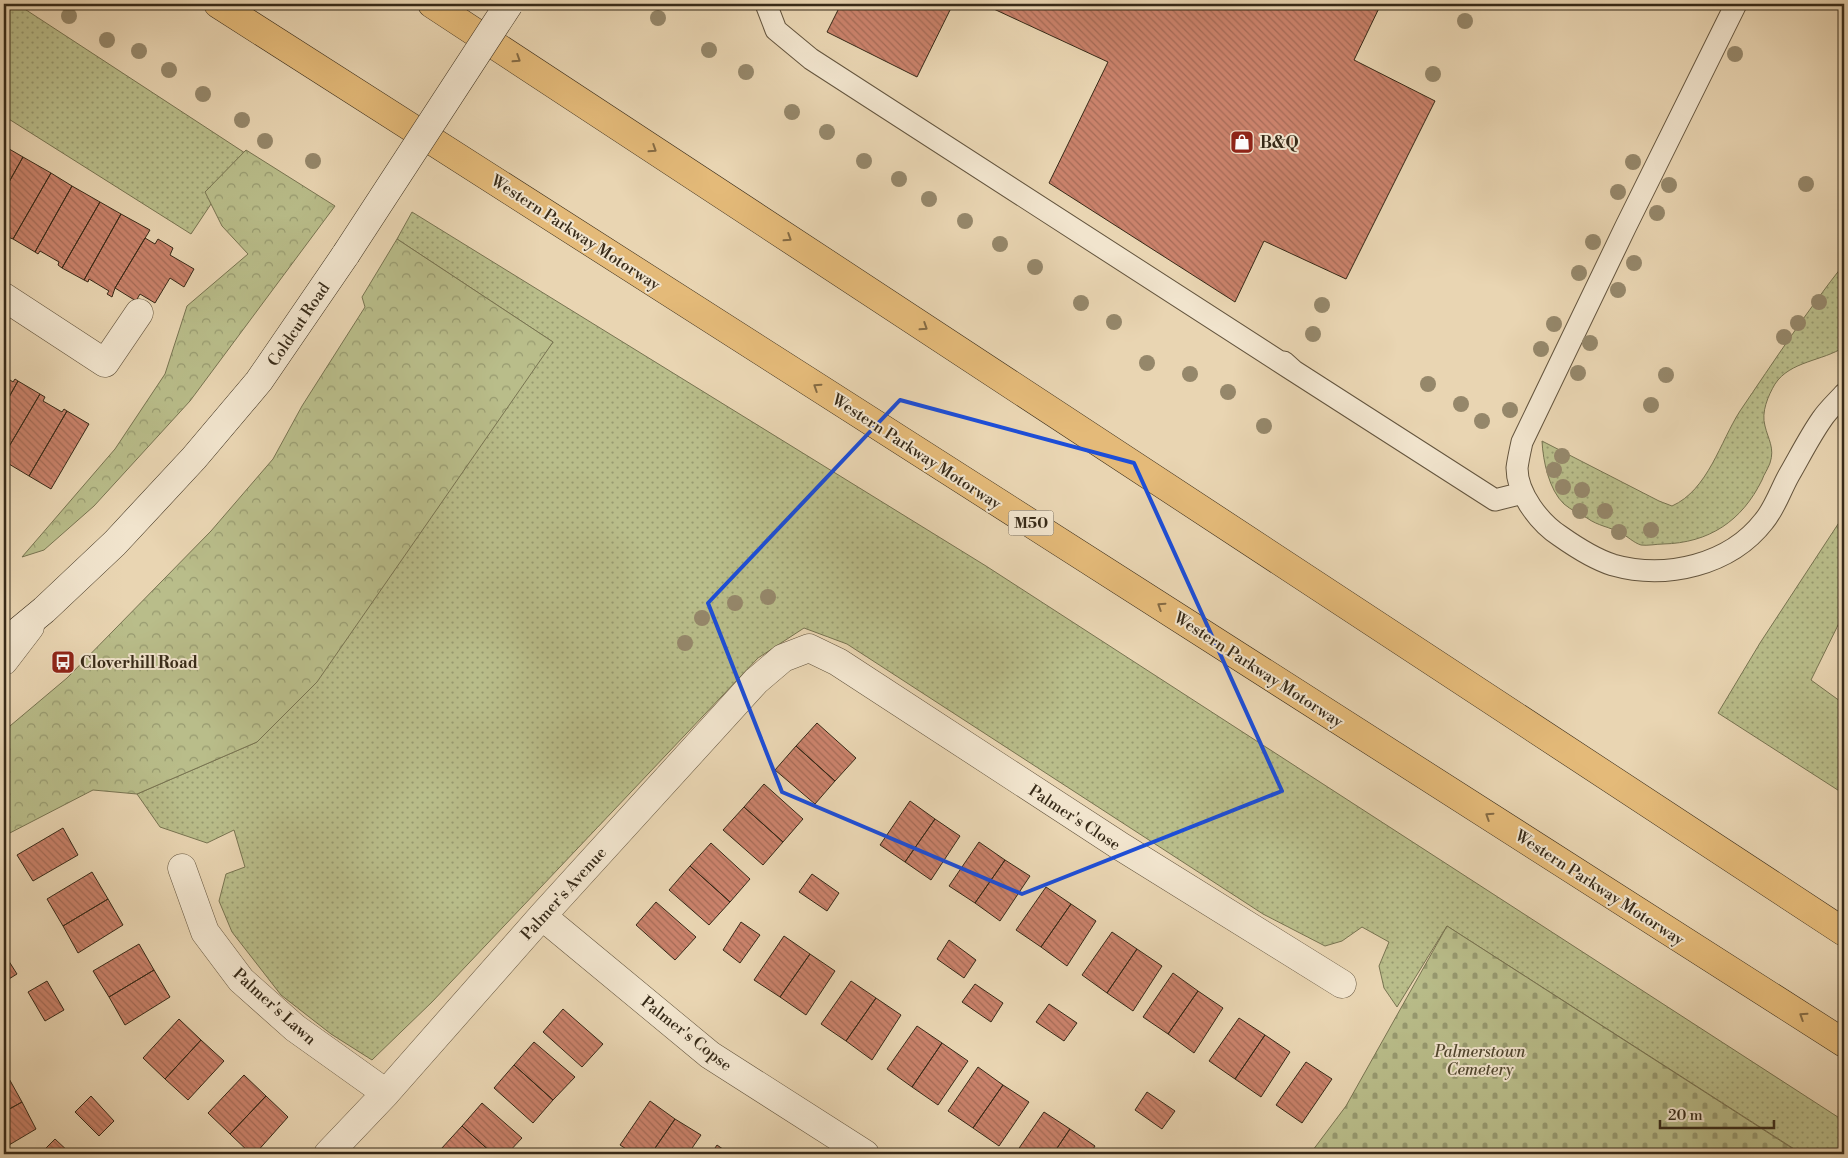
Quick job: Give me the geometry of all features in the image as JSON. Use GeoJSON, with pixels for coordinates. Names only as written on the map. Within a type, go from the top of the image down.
{"type":"FeatureCollection","features":[{"type":"Feature","properties":{"kind":"highway","name":"Western Parkway Motorway"},"geometry":{"type":"LineString","coordinates":[[218,4],[1844,1043]]}},
{"type":"Feature","properties":{"kind":"highway"},"geometry":{"type":"LineString","coordinates":[[432,4],[1844,932]]}},
{"type":"Feature","properties":{"kind":"street","name":"Coldcut Road"},"geometry":{"type":"LineString","coordinates":[[4,643],[44,610],[114,543],[194,458],[259,381],[346,254],[509,4]]}},
{"type":"Feature","properties":{"kind":"street"},"geometry":{"type":"LineString","coordinates":[[4,297],[105,363],[139,313]]}},
{"type":"Feature","properties":{"kind":"street","name":"Coldcut Road"},"geometry":{"type":"LineString","coordinates":[[4,661],[44,610]]}},
{"type":"Feature","properties":{"kind":"street","name":"Palmer's Avenue"},"geometry":{"type":"LineString","coordinates":[[328,1154],[386,1093],[542,916],[756,681],[782,658],[809,648]]}},
{"type":"Feature","properties":{"kind":"street","name":"Palmer's Close"},"geometry":{"type":"LineString","coordinates":[[809,648],[838,662],[1120,846],[1342,984]]}},
{"type":"Feature","properties":{"kind":"street","name":"Palmer's Lawn"},"geometry":{"type":"LineString","coordinates":[[182,868],[204,932],[241,980],[294,1028],[386,1093]]}},
{"type":"Feature","properties":{"kind":"street","name":"Palmer's Copse"},"geometry":{"type":"LineString","coordinates":[[542,916],[710,1055],[865,1154]]}},
{"type":"Feature","properties":{"kind":"lane"},"geometry":{"type":"LineString","coordinates":[[766,4],[776,30],[811,59],[1496,500],[1523,493]]}},
{"type":"Feature","properties":{"kind":"lane"},"geometry":{"type":"LineString","coordinates":[[1736,4],[1522,442],[1517,470],[1523,493],[1535,514],[1552,531],[1590,556],[1613,565],[1638,570],[1678,569],[1700,564],[1740,544],[1765,519],[1822,419],[1844,394]]}},
{"type":"Feature","properties":{"kind":"lane"},"geometry":{"type":"LineString","coordinates":[[1280,347],[1286,364],[1294,371]]}},
{"type":"Feature","properties":{"kind":"highlighted area"},"geometry":{"type":"Polygon","coordinates":[[[900,400],[1134,463],[1282,791],[1022,894],[782,792],[708,603],[900,400]]]}},
{"type":"Feature","properties":{"kind":"green space"},"geometry":{"type":"Polygon","coordinates":[[[4,4],[17,4],[245,153],[191,234],[4,116],[4,4]]]}},
{"type":"Feature","properties":{"kind":"green space"},"geometry":{"type":"Polygon","coordinates":[[[246,150],[335,206],[190,401],[94,506],[44,550],[22,557],[115,449],[165,374],[187,306],[248,254],[222,226],[205,192],[246,150]]]}},
{"type":"Feature","properties":{"kind":"green space"},"geometry":{"type":"Polygon","coordinates":[[[412,212],[986,566],[1844,1121],[1844,1154],[1802,1154],[1447,926],[1397,1007],[1384,988],[1379,966],[1389,942],[1362,927],[1342,941],[1325,946],[1263,914],[847,644],[804,628],[758,658],[432,1002],[372,1060],[331,1034],[281,995],[232,932],[219,901],[226,874],[245,867],[234,830],[207,843],[160,827],[137,794],[257,742],[553,342],[397,239],[412,212]]]}},
{"type":"Feature","properties":{"kind":"green space"},"geometry":{"type":"Polygon","coordinates":[[[397,239],[553,342],[317,682],[257,742],[137,794],[93,790],[4,836],[4,731],[67,678],[211,531],[273,459],[302,406],[365,307],[362,297],[397,239]]]}},
{"type":"Feature","properties":{"kind":"green space"},"geometry":{"type":"Polygon","coordinates":[[[1844,264],[1844,347],[1836,352],[1789,370],[1775,384],[1768,399],[1764,415],[1771,448],[1770,463],[1754,494],[1734,518],[1709,534],[1695,539],[1680,543],[1641,545],[1617,531],[1591,521],[1564,504],[1554,491],[1548,475],[1542,441],[1659,501],[1672,506],[1684,499],[1704,477],[1740,411],[1844,264]]]}},
{"type":"Feature","properties":{"kind":"green space"},"geometry":{"type":"Polygon","coordinates":[[[1844,515],[1844,613],[1811,680],[1844,704],[1844,794],[1718,713],[1760,643],[1844,515]]]}},
{"type":"Feature","properties":{"kind":"green space","name":"Palmerstown Cemetery"},"geometry":{"type":"Polygon","coordinates":[[[1447,926],[1801,1154],[1310,1154],[1346,1106],[1447,926]]]}},
{"type":"Feature","properties":{"kind":"building"},"geometry":{"type":"Polygon","coordinates":[[[841,4],[953,4],[917,77],[827,32],[841,4]]]}},
{"type":"Feature","properties":{"kind":"building","name":"B&Q"},"geometry":{"type":"Polygon","coordinates":[[[983,4],[1381,4],[1354,60],[1435,101],[1346,279],[1264,241],[1235,302],[1049,183],[1108,62],[983,4]]]}},
{"type":"Feature","properties":{"kind":"building"},"geometry":{"type":"Polygon","coordinates":[[[4,146],[23,157],[4,191],[4,146]]]}},
{"type":"Feature","properties":{"kind":"building"},"geometry":{"type":"Polygon","coordinates":[[[23,157],[51,173],[13,239],[8,237],[10,233],[4,230],[4,191],[23,157]]]}},
{"type":"Feature","properties":{"kind":"building"},"geometry":{"type":"Polygon","coordinates":[[[51,173],[72,186],[35,252],[13,239],[51,173]]]}},
{"type":"Feature","properties":{"kind":"building"},"geometry":{"type":"Polygon","coordinates":[[[72,186],[100,202],[62,268],[58,265],[59,262],[40,251],[38,254],[35,252],[72,186]]]}},
{"type":"Feature","properties":{"kind":"building"},"geometry":{"type":"Polygon","coordinates":[[[100,202],[121,214],[84,280],[62,268],[100,202]]]}},
{"type":"Feature","properties":{"kind":"building"},"geometry":{"type":"Polygon","coordinates":[[[121,214],[150,230],[115,288],[112,297],[107,294],[109,291],[89,279],[88,282],[84,280],[121,214]]]}},
{"type":"Feature","properties":{"kind":"building"},"geometry":{"type":"Polygon","coordinates":[[[145,238],[155,244],[158,239],[173,248],[170,255],[194,269],[184,287],[170,278],[155,303],[140,294],[136,301],[115,288],[145,238]]]}},
{"type":"Feature","properties":{"kind":"building"},"geometry":{"type":"Polygon","coordinates":[[[4,376],[13,382],[15,379],[18,381],[4,406],[4,376]]]}},
{"type":"Feature","properties":{"kind":"building"},"geometry":{"type":"Polygon","coordinates":[[[18,381],[40,394],[4,455],[4,406],[18,381]]]}},
{"type":"Feature","properties":{"kind":"building"},"geometry":{"type":"Polygon","coordinates":[[[40,394],[45,397],[43,401],[62,412],[64,409],[67,411],[29,476],[4,461],[4,455],[40,394]]]}},
{"type":"Feature","properties":{"kind":"building"},"geometry":{"type":"Polygon","coordinates":[[[67,411],[89,424],[51,489],[29,476],[67,411]]]}},
{"type":"Feature","properties":{"kind":"building"},"geometry":{"type":"Polygon","coordinates":[[[817,723],[856,758],[835,781],[796,746],[817,723]]]}},
{"type":"Feature","properties":{"kind":"building"},"geometry":{"type":"Polygon","coordinates":[[[796,746],[835,781],[815,804],[775,770],[796,746]]]}},
{"type":"Feature","properties":{"kind":"building"},"geometry":{"type":"Polygon","coordinates":[[[764,784],[803,819],[783,842],[744,807],[764,784]]]}},
{"type":"Feature","properties":{"kind":"building"},"geometry":{"type":"Polygon","coordinates":[[[910,801],[935,819],[905,862],[880,845],[910,801]]]}},
{"type":"Feature","properties":{"kind":"building"},"geometry":{"type":"Polygon","coordinates":[[[744,807],[783,842],[763,865],[723,830],[744,807]]]}},
{"type":"Feature","properties":{"kind":"building"},"geometry":{"type":"Polygon","coordinates":[[[935,819],[960,836],[931,880],[905,862],[935,819]]]}},
{"type":"Feature","properties":{"kind":"building"},"geometry":{"type":"Polygon","coordinates":[[[63,828],[78,855],[33,881],[17,855],[63,828]]]}},
{"type":"Feature","properties":{"kind":"building"},"geometry":{"type":"Polygon","coordinates":[[[979,842],[1005,860],[975,903],[949,886],[979,842]]]}},
{"type":"Feature","properties":{"kind":"building"},"geometry":{"type":"Polygon","coordinates":[[[711,843],[750,879],[730,902],[690,866],[711,843]]]}},
{"type":"Feature","properties":{"kind":"building"},"geometry":{"type":"Polygon","coordinates":[[[1005,860],[1030,876],[1000,921],[975,903],[1005,860]]]}},
{"type":"Feature","properties":{"kind":"building"},"geometry":{"type":"Polygon","coordinates":[[[690,866],[730,902],[709,925],[669,890],[690,866]]]}},
{"type":"Feature","properties":{"kind":"building"},"geometry":{"type":"Polygon","coordinates":[[[92,872],[108,899],[63,926],[47,899],[92,872]]]}},
{"type":"Feature","properties":{"kind":"building"},"geometry":{"type":"Polygon","coordinates":[[[812,874],[839,893],[827,911],[799,892],[812,874]]]}},
{"type":"Feature","properties":{"kind":"building"},"geometry":{"type":"Polygon","coordinates":[[[1046,887],[1071,904],[1041,947],[1016,930],[1046,887]]]}},
{"type":"Feature","properties":{"kind":"building"},"geometry":{"type":"Polygon","coordinates":[[[108,899],[123,925],[78,953],[63,926],[108,899]]]}},
{"type":"Feature","properties":{"kind":"building"},"geometry":{"type":"Polygon","coordinates":[[[656,902],[696,937],[675,960],[636,925],[656,902]]]}},
{"type":"Feature","properties":{"kind":"building"},"geometry":{"type":"Polygon","coordinates":[[[1071,904],[1096,921],[1067,966],[1041,947],[1071,904]]]}},
{"type":"Feature","properties":{"kind":"building"},"geometry":{"type":"Polygon","coordinates":[[[741,922],[760,935],[740,963],[723,950],[741,922]]]}},
{"type":"Feature","properties":{"kind":"building"},"geometry":{"type":"Polygon","coordinates":[[[1112,932],[1137,949],[1107,993],[1082,975],[1112,932]]]}},
{"type":"Feature","properties":{"kind":"building"},"geometry":{"type":"Polygon","coordinates":[[[784,936],[810,954],[780,997],[754,980],[784,936]]]}},
{"type":"Feature","properties":{"kind":"building"},"geometry":{"type":"Polygon","coordinates":[[[949,940],[976,960],[964,978],[937,959],[949,940]]]}},
{"type":"Feature","properties":{"kind":"building"},"geometry":{"type":"Polygon","coordinates":[[[139,944],[154,970],[109,997],[93,971],[139,944]]]}},
{"type":"Feature","properties":{"kind":"building"},"geometry":{"type":"Polygon","coordinates":[[[1137,949],[1162,966],[1133,1011],[1107,993],[1137,949]]]}},
{"type":"Feature","properties":{"kind":"building"},"geometry":{"type":"Polygon","coordinates":[[[810,954],[835,971],[806,1015],[780,997],[810,954]]]}},
{"type":"Feature","properties":{"kind":"building"},"geometry":{"type":"Polygon","coordinates":[[[4,956],[17,974],[4,982],[4,956]]]}},
{"type":"Feature","properties":{"kind":"building"},"geometry":{"type":"Polygon","coordinates":[[[154,970],[170,997],[125,1025],[109,997],[154,970]]]}},
{"type":"Feature","properties":{"kind":"building"},"geometry":{"type":"Polygon","coordinates":[[[1173,973],[1198,991],[1168,1034],[1143,1017],[1173,973]]]}},
{"type":"Feature","properties":{"kind":"building"},"geometry":{"type":"Polygon","coordinates":[[[47,981],[64,1010],[45,1021],[28,992],[47,981]]]}},
{"type":"Feature","properties":{"kind":"building"},"geometry":{"type":"Polygon","coordinates":[[[851,981],[876,998],[846,1041],[821,1024],[851,981]]]}},
{"type":"Feature","properties":{"kind":"building"},"geometry":{"type":"Polygon","coordinates":[[[975,984],[1003,1003],[991,1022],[962,1002],[975,984]]]}},
{"type":"Feature","properties":{"kind":"building"},"geometry":{"type":"Polygon","coordinates":[[[1198,991],[1223,1008],[1194,1053],[1168,1034],[1198,991]]]}},
{"type":"Feature","properties":{"kind":"building"},"geometry":{"type":"Polygon","coordinates":[[[876,998],[901,1015],[872,1060],[846,1041],[876,998]]]}},
{"type":"Feature","properties":{"kind":"building"},"geometry":{"type":"Polygon","coordinates":[[[1049,1004],[1077,1023],[1064,1041],[1036,1022],[1049,1004]]]}},
{"type":"Feature","properties":{"kind":"building"},"geometry":{"type":"Polygon","coordinates":[[[563,1009],[603,1044],[582,1067],[543,1032],[563,1009]]]}},
{"type":"Feature","properties":{"kind":"building"},"geometry":{"type":"Polygon","coordinates":[[[1239,1018],[1265,1035],[1235,1079],[1209,1061],[1239,1018]]]}},
{"type":"Feature","properties":{"kind":"building"},"geometry":{"type":"Polygon","coordinates":[[[179,1019],[201,1040],[165,1079],[143,1058],[179,1019]]]}},
{"type":"Feature","properties":{"kind":"building"},"geometry":{"type":"Polygon","coordinates":[[[917,1026],[942,1043],[912,1087],[887,1069],[917,1026]]]}},
{"type":"Feature","properties":{"kind":"building"},"geometry":{"type":"Polygon","coordinates":[[[1265,1035],[1290,1052],[1261,1097],[1235,1079],[1265,1035]]]}},
{"type":"Feature","properties":{"kind":"building"},"geometry":{"type":"Polygon","coordinates":[[[201,1040],[224,1061],[188,1100],[165,1079],[201,1040]]]}},
{"type":"Feature","properties":{"kind":"building"},"geometry":{"type":"Polygon","coordinates":[[[534,1042],[575,1077],[553,1100],[514,1065],[534,1042]]]}},
{"type":"Feature","properties":{"kind":"building"},"geometry":{"type":"Polygon","coordinates":[[[942,1043],[968,1061],[938,1105],[912,1087],[942,1043]]]}},
{"type":"Feature","properties":{"kind":"building"},"geometry":{"type":"Polygon","coordinates":[[[1306,1062],[1332,1079],[1302,1123],[1276,1105],[1306,1062]]]}},
{"type":"Feature","properties":{"kind":"building"},"geometry":{"type":"Polygon","coordinates":[[[514,1065],[553,1100],[533,1123],[494,1088],[514,1065]]]}},
{"type":"Feature","properties":{"kind":"building"},"geometry":{"type":"Polygon","coordinates":[[[978,1067],[1003,1085],[973,1128],[948,1111],[978,1067]]]}},
{"type":"Feature","properties":{"kind":"building"},"geometry":{"type":"Polygon","coordinates":[[[7,1075],[22,1102],[4,1112],[4,1077],[7,1075]]]}},
{"type":"Feature","properties":{"kind":"building"},"geometry":{"type":"Polygon","coordinates":[[[244,1075],[266,1096],[230,1134],[208,1113],[244,1075]]]}},
{"type":"Feature","properties":{"kind":"building"},"geometry":{"type":"Polygon","coordinates":[[[1003,1085],[1029,1102],[999,1146],[973,1128],[1003,1085]]]}},
{"type":"Feature","properties":{"kind":"building"},"geometry":{"type":"Polygon","coordinates":[[[1147,1092],[1175,1111],[1162,1129],[1135,1110],[1147,1092]]]}},
{"type":"Feature","properties":{"kind":"building"},"geometry":{"type":"Polygon","coordinates":[[[91,1096],[114,1121],[99,1136],[75,1112],[91,1096]]]}},
{"type":"Feature","properties":{"kind":"building"},"geometry":{"type":"Polygon","coordinates":[[[266,1096],[288,1117],[255,1154],[251,1154],[230,1134],[266,1096]]]}},
{"type":"Feature","properties":{"kind":"building"},"geometry":{"type":"Polygon","coordinates":[[[650,1101],[675,1119],[651,1154],[634,1154],[620,1145],[650,1101]]]}},
{"type":"Feature","properties":{"kind":"building"},"geometry":{"type":"Polygon","coordinates":[[[22,1102],[36,1129],[4,1148],[4,1112],[22,1102]]]}},
{"type":"Feature","properties":{"kind":"building"},"geometry":{"type":"Polygon","coordinates":[[[482,1103],[522,1138],[507,1154],[493,1154],[462,1126],[482,1103]]]}},
{"type":"Feature","properties":{"kind":"building"},"geometry":{"type":"Polygon","coordinates":[[[1044,1112],[1070,1129],[1053,1154],[1015,1154],[1044,1112]]]}},
{"type":"Feature","properties":{"kind":"building"},"geometry":{"type":"Polygon","coordinates":[[[675,1119],[701,1135],[688,1154],[651,1154],[675,1119]]]}},
{"type":"Feature","properties":{"kind":"building"},"geometry":{"type":"Polygon","coordinates":[[[462,1126],[493,1154],[447,1154],[441,1149],[462,1126]]]}},
{"type":"Feature","properties":{"kind":"building"},"geometry":{"type":"Polygon","coordinates":[[[1070,1129],[1095,1146],[1090,1154],[1053,1154],[1070,1129]]]}},
{"type":"Feature","properties":{"kind":"building"},"geometry":{"type":"Polygon","coordinates":[[[55,1139],[71,1154],[40,1154],[55,1139]]]}},
{"type":"Feature","properties":{"kind":"building"},"geometry":{"type":"Polygon","coordinates":[[[717,1145],[730,1154],[711,1154],[717,1145]]]}},
{"type":"Feature","properties":{"kind":"place","name":"B&Q"},"geometry":{"type":"Point","coordinates":[1242,142]}},
{"type":"Feature","properties":{"kind":"place","name":"Cloverhill Road"},"geometry":{"type":"Point","coordinates":[63,662]}}]}
